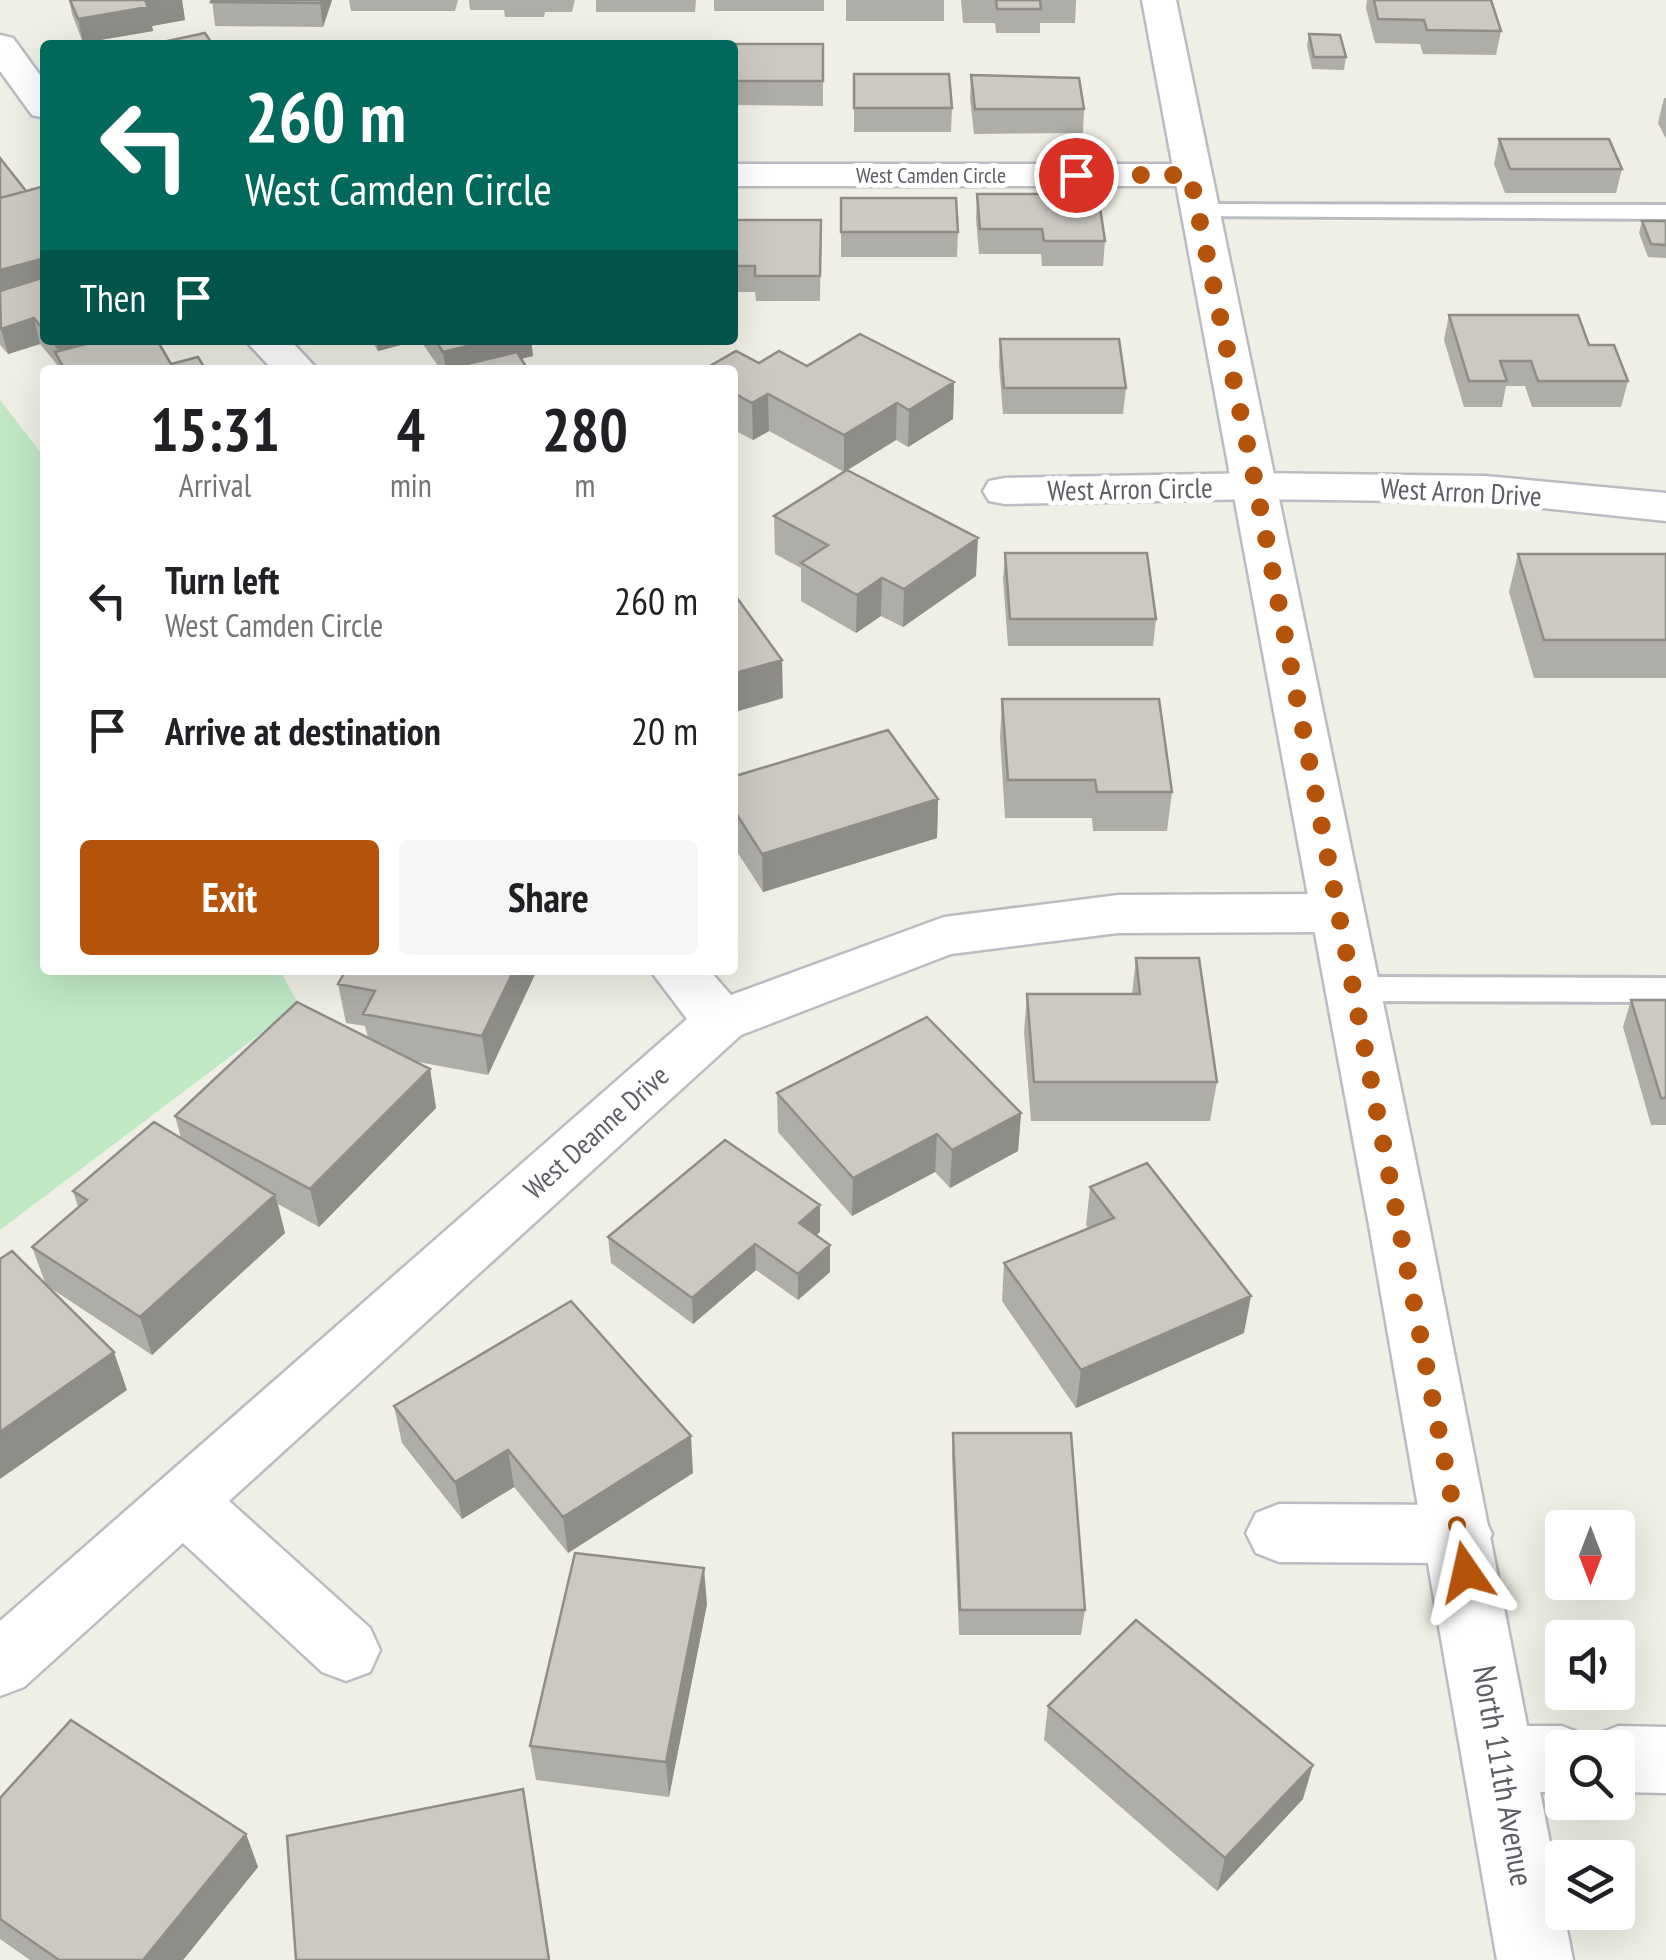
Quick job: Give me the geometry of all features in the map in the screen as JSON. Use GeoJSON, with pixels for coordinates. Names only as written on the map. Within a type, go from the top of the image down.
{"type":"FeatureCollection","features":[{"type":"Feature","properties":{"kind":"street","name":"North 111th Avenue"},"geometry":{"type":"LineString","coordinates":[[1159,0],[1193,193],[1256,486],[1458,1534],[1531,1759],[1536,1960]]}},
{"type":"Feature","properties":{"kind":"street"},"geometry":{"type":"LineString","coordinates":[[0,46],[40,100]]}},
{"type":"Feature","properties":{"kind":"street","name":"West Camden Circle"},"geometry":{"type":"LineString","coordinates":[[738,175],[1193,193]]}},
{"type":"Feature","properties":{"kind":"street"},"geometry":{"type":"LineString","coordinates":[[271,345],[293,365]]}},
{"type":"Feature","properties":{"kind":"street","name":"West Arron Circle"},"geometry":{"type":"LineString","coordinates":[[1006,491],[1256,486]]}},
{"type":"Feature","properties":{"kind":"street","name":"West Arron Drive"},"geometry":{"type":"LineString","coordinates":[[1256,486],[1485,490],[1666,507]]}},
{"type":"Feature","properties":{"kind":"street","name":"West Deanne Drive"},"geometry":{"type":"LineString","coordinates":[[0,1665],[721,1021],[944,936],[1118,914],[1336,913]]}},
{"type":"Feature","properties":{"kind":"street"},"geometry":{"type":"LineString","coordinates":[[681,975],[721,1021]]}},
{"type":"Feature","properties":{"kind":"street"},"geometry":{"type":"LineString","coordinates":[[185,1503],[346,1650]]}},
{"type":"Feature","properties":{"kind":"street"},"geometry":{"type":"LineString","coordinates":[[1279,1533],[1458,1534]]}},
{"type":"Feature","properties":{"kind":"street"},"geometry":{"type":"LineString","coordinates":[[1635,1759],[1666,1760]]}},
{"type":"Feature","properties":{"kind":"lane"},"geometry":{"type":"LineString","coordinates":[[1193,193],[1666,212]]}},
{"type":"Feature","properties":{"kind":"lane"},"geometry":{"type":"LineString","coordinates":[[1352,989],[1666,990]]}},
{"type":"Feature","properties":{"kind":"green space"},"geometry":{"type":"Polygon","coordinates":[[[0,400],[40,452],[40,975],[283,975],[299,1005],[0,1230],[0,400]]]}},
{"type":"Feature","properties":{"kind":"building"},"geometry":{"type":"Polygon","coordinates":[[[70,0],[160,0],[146,2],[148,7],[78,19],[70,0]]]}},
{"type":"Feature","properties":{"kind":"building"},"geometry":{"type":"Polygon","coordinates":[[[212,0],[321,0],[320,3],[212,0]]]}},
{"type":"Feature","properties":{"kind":"building"},"geometry":{"type":"Polygon","coordinates":[[[996,0],[1040,0],[1041,9],[997,9],[996,0]]]}},
{"type":"Feature","properties":{"kind":"building"},"geometry":{"type":"Polygon","coordinates":[[[1374,0],[1491,0],[1501,31],[1427,30],[1424,20],[1378,19],[1374,0]]]}},
{"type":"Feature","properties":{"kind":"building"},"geometry":{"type":"Polygon","coordinates":[[[205,33],[210,40],[172,40],[205,33]]]}},
{"type":"Feature","properties":{"kind":"building"},"geometry":{"type":"Polygon","coordinates":[[[1309,34],[1340,35],[1346,57],[1314,57],[1309,34]]]}},
{"type":"Feature","properties":{"kind":"building"},"geometry":{"type":"Polygon","coordinates":[[[738,44],[823,44],[823,81],[738,81],[738,44]]]}},
{"type":"Feature","properties":{"kind":"building"},"geometry":{"type":"Polygon","coordinates":[[[854,74],[949,74],[952,108],[854,108],[854,74]]]}},
{"type":"Feature","properties":{"kind":"building"},"geometry":{"type":"Polygon","coordinates":[[[971,75],[1079,78],[1084,109],[975,109],[971,75]]]}},
{"type":"Feature","properties":{"kind":"building"},"geometry":{"type":"Polygon","coordinates":[[[1499,139],[1609,139],[1622,169],[1510,169],[1499,139]]]}},
{"type":"Feature","properties":{"kind":"building"},"geometry":{"type":"Polygon","coordinates":[[[0,158],[26,191],[0,198],[0,158]]]}},
{"type":"Feature","properties":{"kind":"building"},"geometry":{"type":"Polygon","coordinates":[[[40,187],[40,259],[0,270],[0,198],[40,187]]]}},
{"type":"Feature","properties":{"kind":"building"},"geometry":{"type":"Polygon","coordinates":[[[977,194],[1098,194],[1105,241],[1044,241],[1042,229],[980,229],[977,194]]]}},
{"type":"Feature","properties":{"kind":"building"},"geometry":{"type":"Polygon","coordinates":[[[841,198],[956,198],[958,232],[841,232],[841,198]]]}},
{"type":"Feature","properties":{"kind":"building"},"geometry":{"type":"Polygon","coordinates":[[[738,220],[821,220],[820,276],[755,276],[755,266],[738,266],[738,220]]]}},
{"type":"Feature","properties":{"kind":"building"},"geometry":{"type":"Polygon","coordinates":[[[1642,221],[1666,221],[1666,245],[1651,244],[1642,221]]]}},
{"type":"Feature","properties":{"kind":"building"},"geometry":{"type":"Polygon","coordinates":[[[40,279],[40,326],[34,318],[1,329],[0,291],[40,279]]]}},
{"type":"Feature","properties":{"kind":"building"},"geometry":{"type":"Polygon","coordinates":[[[1449,315],[1578,315],[1589,345],[1614,345],[1628,381],[1538,381],[1531,361],[1500,361],[1507,381],[1469,381],[1449,315]]]}},
{"type":"Feature","properties":{"kind":"building"},"geometry":{"type":"Polygon","coordinates":[[[860,334],[954,382],[909,410],[897,403],[844,435],[768,394],[752,403],[738,395],[738,365],[712,365],[736,351],[759,363],[779,351],[807,366],[860,334]]]}},
{"type":"Feature","properties":{"kind":"building"},"geometry":{"type":"Polygon","coordinates":[[[1000,339],[1119,339],[1126,388],[1004,388],[1000,339]]]}},
{"type":"Feature","properties":{"kind":"building"},"geometry":{"type":"Polygon","coordinates":[[[82,345],[160,345],[171,364],[198,357],[203,365],[62,365],[55,352],[82,345]]]}},
{"type":"Feature","properties":{"kind":"building"},"geometry":{"type":"Polygon","coordinates":[[[438,345],[472,345],[443,352],[438,345]]]}},
{"type":"Feature","properties":{"kind":"building"},"geometry":{"type":"Polygon","coordinates":[[[517,352],[525,365],[463,365],[517,352]]]}},
{"type":"Feature","properties":{"kind":"building"},"geometry":{"type":"Polygon","coordinates":[[[847,470],[978,538],[904,589],[882,578],[857,595],[801,563],[828,545],[774,516],[847,470]]]}},
{"type":"Feature","properties":{"kind":"building"},"geometry":{"type":"Polygon","coordinates":[[[1005,553],[1147,553],[1156,619],[1010,619],[1005,553]]]}},
{"type":"Feature","properties":{"kind":"building"},"geometry":{"type":"Polygon","coordinates":[[[1518,554],[1666,554],[1666,640],[1544,640],[1518,554]]]}},
{"type":"Feature","properties":{"kind":"building"},"geometry":{"type":"Polygon","coordinates":[[[738,599],[782,660],[738,672],[738,599]]]}},
{"type":"Feature","properties":{"kind":"building"},"geometry":{"type":"Polygon","coordinates":[[[1002,699],[1159,699],[1172,792],[1097,792],[1095,780],[1008,780],[1002,699]]]}},
{"type":"Feature","properties":{"kind":"building"},"geometry":{"type":"Polygon","coordinates":[[[888,730],[938,799],[762,854],[738,816],[738,775],[888,730]]]}},
{"type":"Feature","properties":{"kind":"building"},"geometry":{"type":"Polygon","coordinates":[[[1136,958],[1199,958],[1217,1082],[1034,1082],[1027,994],[1140,994],[1136,958]]]}},
{"type":"Feature","properties":{"kind":"building"},"geometry":{"type":"Polygon","coordinates":[[[343,975],[512,975],[482,1036],[363,1014],[375,991],[338,984],[343,975]]]}},
{"type":"Feature","properties":{"kind":"building"},"geometry":{"type":"Polygon","coordinates":[[[1631,1000],[1666,1000],[1666,1098],[1661,1098],[1631,1000]]]}},
{"type":"Feature","properties":{"kind":"building"},"geometry":{"type":"Polygon","coordinates":[[[297,1002],[430,1069],[310,1189],[175,1116],[297,1002]]]}},
{"type":"Feature","properties":{"kind":"building"},"geometry":{"type":"Polygon","coordinates":[[[927,1017],[1021,1113],[952,1150],[937,1134],[853,1178],[777,1093],[927,1017]]]}},
{"type":"Feature","properties":{"kind":"building"},"geometry":{"type":"Polygon","coordinates":[[[154,1122],[275,1195],[140,1317],[32,1247],[87,1200],[73,1191],[154,1122]]]}},
{"type":"Feature","properties":{"kind":"building"},"geometry":{"type":"Polygon","coordinates":[[[725,1140],[820,1205],[799,1223],[830,1245],[798,1274],[755,1244],[692,1298],[608,1237],[725,1140]]]}},
{"type":"Feature","properties":{"kind":"building"},"geometry":{"type":"Polygon","coordinates":[[[1147,1163],[1251,1296],[1081,1370],[1004,1263],[1114,1218],[1090,1187],[1147,1163]]]}},
{"type":"Feature","properties":{"kind":"building"},"geometry":{"type":"Polygon","coordinates":[[[12,1251],[114,1352],[0,1432],[0,1259],[12,1251]]]}},
{"type":"Feature","properties":{"kind":"building"},"geometry":{"type":"Polygon","coordinates":[[[571,1301],[691,1436],[563,1517],[508,1450],[455,1482],[394,1406],[571,1301]]]}},
{"type":"Feature","properties":{"kind":"building"},"geometry":{"type":"Polygon","coordinates":[[[953,1433],[1071,1433],[1085,1610],[960,1610],[953,1433]]]}},
{"type":"Feature","properties":{"kind":"building"},"geometry":{"type":"Polygon","coordinates":[[[575,1553],[704,1568],[666,1762],[530,1746],[575,1553]]]}},
{"type":"Feature","properties":{"kind":"building"},"geometry":{"type":"Polygon","coordinates":[[[1136,1620],[1313,1765],[1225,1858],[1048,1706],[1136,1620]]]}},
{"type":"Feature","properties":{"kind":"building"},"geometry":{"type":"Polygon","coordinates":[[[71,1720],[246,1834],[143,1960],[59,1960],[0,1919],[0,1798],[71,1720]]]}},
{"type":"Feature","properties":{"kind":"building"},"geometry":{"type":"Polygon","coordinates":[[[523,1789],[549,1960],[296,1960],[287,1836],[523,1789]]]}},
{"type":"Feature","properties":{"kind":"route"},"geometry":{"type":"LineString","coordinates":[[1076,175],[1190,175],[1256,486],[1466,1572]]}}]}
